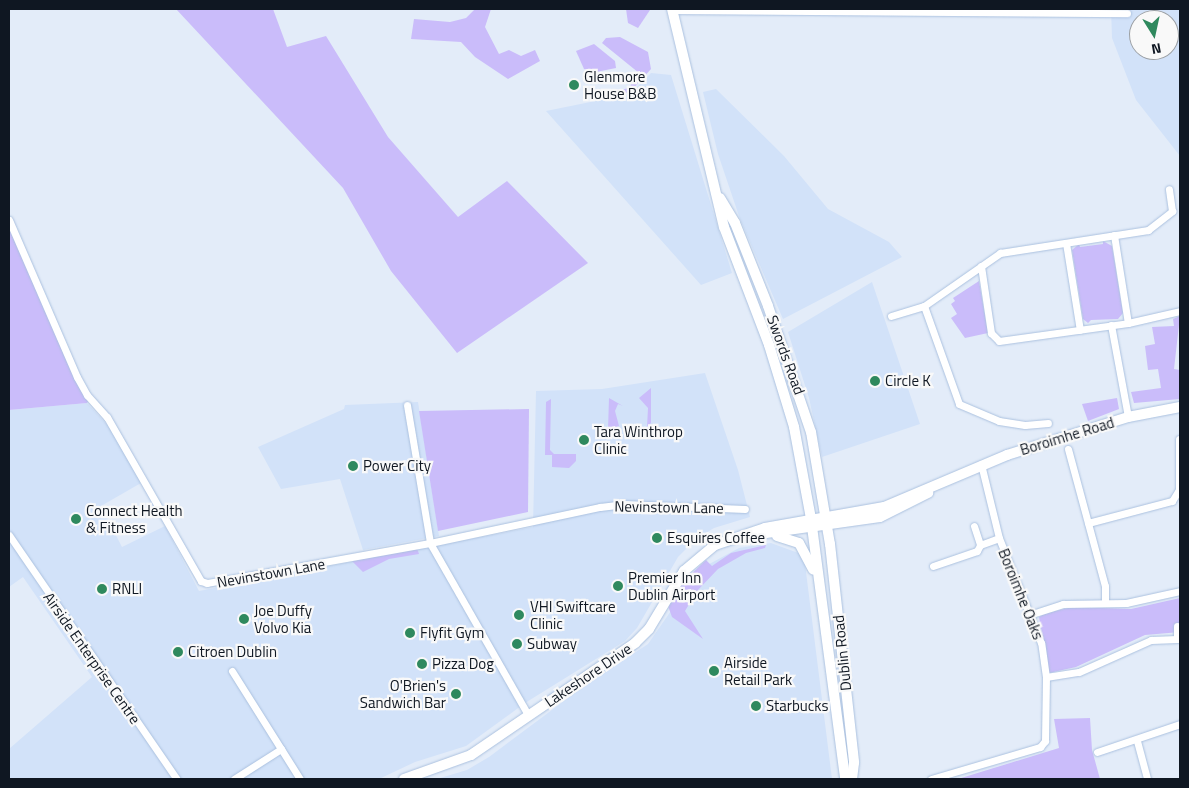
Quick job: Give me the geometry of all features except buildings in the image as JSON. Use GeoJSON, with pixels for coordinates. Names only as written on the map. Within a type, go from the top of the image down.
{"type":"FeatureCollection","features":[{"type":"Feature","properties":{"kind":"main road","name":"Swords Road"},"geometry":{"type":"LineString","coordinates":[[672,9],[724,227],[769,345],[789,408],[812,524]]}},
{"type":"Feature","properties":{"kind":"main road","name":"Swords Road"},"geometry":{"type":"LineString","coordinates":[[716,192],[735,224],[798,387],[816,454],[827,522]]}},
{"type":"Feature","properties":{"kind":"main road","name":"Boroimhe Road"},"geometry":{"type":"LineString","coordinates":[[827,522],[893,513],[957,474],[981,464],[1128,417],[1180,407]]}},
{"type":"Feature","properties":{"kind":"main road","name":"Lakeshore Drive"},"geometry":{"type":"LineString","coordinates":[[404,779],[462,760],[635,643],[648,629],[690,564],[715,545],[741,535],[827,522]]}},
{"type":"Feature","properties":{"kind":"main road","name":"Dublin Road"},"geometry":{"type":"LineString","coordinates":[[827,522],[854,763],[852,779]]}},
{"type":"Feature","properties":{"kind":"main road","name":"Lakeshore Drive"},"geometry":{"type":"LineString","coordinates":[[741,535],[766,535],[812,524]]}},
{"type":"Feature","properties":{"kind":"main road","name":"Dublin Road"},"geometry":{"type":"LineString","coordinates":[[812,524],[818,584],[845,779]]}},
{"type":"Feature","properties":{"kind":"main road"},"geometry":{"type":"LineString","coordinates":[[766,535],[799,543],[807,553],[818,584]]}},
{"type":"Feature","properties":{"kind":"street"},"geometry":{"type":"LineString","coordinates":[[672,9],[1126,13]]}},
{"type":"Feature","properties":{"kind":"street"},"geometry":{"type":"LineString","coordinates":[[891,316],[924,306],[1000,253],[1148,230],[1169,216],[1172,206],[1169,188]]}},
{"type":"Feature","properties":{"kind":"street","name":"Nevinstown Lane"},"geometry":{"type":"LineString","coordinates":[[9,220],[77,377],[87,395],[107,417],[201,581],[214,584],[623,504],[745,509]]}},
{"type":"Feature","properties":{"kind":"street"},"geometry":{"type":"LineString","coordinates":[[1114,235],[1128,323]]}},
{"type":"Feature","properties":{"kind":"street"},"geometry":{"type":"LineString","coordinates":[[1066,243],[1080,330]]}},
{"type":"Feature","properties":{"kind":"street"},"geometry":{"type":"LineString","coordinates":[[981,266],[995,339],[1080,330],[1177,313]]}},
{"type":"Feature","properties":{"kind":"street"},"geometry":{"type":"LineString","coordinates":[[924,306],[959,404],[998,421],[1025,425],[1048,423]]}},
{"type":"Feature","properties":{"kind":"street"},"geometry":{"type":"LineString","coordinates":[[1111,325],[1128,417]]}},
{"type":"Feature","properties":{"kind":"street"},"geometry":{"type":"LineString","coordinates":[[407,405],[430,543],[528,716]]}},
{"type":"Feature","properties":{"kind":"street"},"geometry":{"type":"LineString","coordinates":[[1088,523],[1172,501],[1179,490],[1179,439]]}},
{"type":"Feature","properties":{"kind":"street"},"geometry":{"type":"LineString","coordinates":[[1068,449],[1105,586],[1104,603]]}},
{"type":"Feature","properties":{"kind":"street","name":"Boroimhe Oaks"},"geometry":{"type":"LineString","coordinates":[[931,779],[1040,747],[1046,741],[1046,677],[1041,643],[1032,614],[999,538],[981,464]]}},
{"type":"Feature","properties":{"kind":"street"},"geometry":{"type":"LineString","coordinates":[[974,526],[980,545]]}},
{"type":"Feature","properties":{"kind":"street","name":"Airside Enterprise Centre"},"geometry":{"type":"LineString","coordinates":[[9,535],[176,779]]}},
{"type":"Feature","properties":{"kind":"street"},"geometry":{"type":"LineString","coordinates":[[933,566],[977,551],[980,545],[999,538]]}},
{"type":"Feature","properties":{"kind":"street"},"geometry":{"type":"LineString","coordinates":[[1032,614],[1063,604],[1126,604],[1180,591]]}},
{"type":"Feature","properties":{"kind":"street"},"geometry":{"type":"LineString","coordinates":[[1046,677],[1079,672],[1151,640],[1176,639],[1177,626]]}},
{"type":"Feature","properties":{"kind":"street"},"geometry":{"type":"LineString","coordinates":[[232,670],[300,779]]}},
{"type":"Feature","properties":{"kind":"street"},"geometry":{"type":"LineString","coordinates":[[1097,752],[1138,741],[1180,724]]}},
{"type":"Feature","properties":{"kind":"street"},"geometry":{"type":"LineString","coordinates":[[1138,741],[1147,779]]}},
{"type":"Feature","properties":{"kind":"street"},"geometry":{"type":"LineString","coordinates":[[234,779],[281,750]]}},
{"type":"Feature","properties":{"kind":"shaded area"},"geometry":{"type":"Polygon","coordinates":[[[176,9],[273,9],[287,47],[326,36],[388,137],[458,217],[507,181],[588,263],[457,353],[391,271],[343,188],[176,9]]]}},
{"type":"Feature","properties":{"kind":"shaded area"},"geometry":{"type":"Polygon","coordinates":[[[475,9],[491,9],[485,27],[499,54],[509,50],[521,56],[535,50],[540,61],[508,79],[475,57],[461,42],[411,39],[414,19],[450,22],[466,18],[475,9]]]}},
{"type":"Feature","properties":{"kind":"shaded area"},"geometry":{"type":"Polygon","coordinates":[[[626,9],[650,10],[638,28],[628,23],[626,9]]]}},
{"type":"Feature","properties":{"kind":"shaded area"},"geometry":{"type":"Polygon","coordinates":[[[1111,9],[1180,9],[1180,156],[1136,100],[1112,38],[1111,9]]]}},
{"type":"Feature","properties":{"kind":"shaded area"},"geometry":{"type":"Polygon","coordinates":[[[620,37],[648,52],[651,69],[630,92],[594,100],[598,95],[629,88],[639,73],[602,43],[606,38],[620,37]]]}},
{"type":"Feature","properties":{"kind":"shaded area"},"geometry":{"type":"Polygon","coordinates":[[[594,44],[615,61],[616,68],[596,72],[584,69],[576,51],[594,44]]]}},
{"type":"Feature","properties":{"kind":"shaded area"},"geometry":{"type":"Polygon","coordinates":[[[651,73],[671,75],[732,273],[701,285],[546,111],[630,94],[651,73]]]}},
{"type":"Feature","properties":{"kind":"shaded area"},"geometry":{"type":"Polygon","coordinates":[[[716,89],[784,156],[828,209],[889,242],[902,257],[783,319],[740,219],[718,154],[703,92],[716,89]]]}},
{"type":"Feature","properties":{"kind":"shaded area"},"geometry":{"type":"Polygon","coordinates":[[[9,231],[14,233],[90,398],[87,403],[9,410],[9,231]]]}},
{"type":"Feature","properties":{"kind":"shaded area"},"geometry":{"type":"Polygon","coordinates":[[[1103,241],[1112,246],[1123,313],[1118,319],[1091,320],[1088,323],[1083,319],[1072,250],[1079,244],[1080,247],[1103,244],[1103,241]]]}},
{"type":"Feature","properties":{"kind":"shaded area"},"geometry":{"type":"Polygon","coordinates":[[[979,281],[988,333],[965,338],[951,318],[957,314],[951,304],[955,301],[953,298],[979,281]]]}},
{"type":"Feature","properties":{"kind":"shaded area"},"geometry":{"type":"Polygon","coordinates":[[[872,282],[920,424],[822,457],[809,398],[788,332],[872,282]]]}},
{"type":"Feature","properties":{"kind":"shaded area"},"geometry":{"type":"Polygon","coordinates":[[[1180,316],[1174,369],[1180,370],[1180,399],[1134,403],[1131,392],[1161,388],[1158,369],[1148,370],[1145,346],[1155,344],[1152,327],[1174,326],[1173,319],[1180,316]]]}},
{"type":"Feature","properties":{"kind":"shaded area"},"geometry":{"type":"Polygon","coordinates":[[[705,373],[738,470],[750,517],[714,528],[696,539],[678,557],[637,628],[625,641],[525,703],[466,746],[415,762],[379,779],[9,779],[9,749],[92,677],[23,577],[9,587],[9,410],[87,403],[113,431],[141,483],[101,506],[122,547],[165,526],[199,591],[533,527],[536,391],[602,389],[705,373]]]}},
{"type":"Feature","properties":{"kind":"shaded area"},"geometry":{"type":"Polygon","coordinates":[[[651,388],[651,423],[647,427],[648,408],[639,398],[651,388]]]}},
{"type":"Feature","properties":{"kind":"shaded area"},"geometry":{"type":"Polygon","coordinates":[[[609,398],[623,406],[618,404],[615,411],[619,426],[608,430],[609,398]]]}},
{"type":"Feature","properties":{"kind":"shaded area"},"geometry":{"type":"Polygon","coordinates":[[[1117,398],[1119,409],[1088,421],[1082,404],[1117,398]]]}},
{"type":"Feature","properties":{"kind":"shaded area"},"geometry":{"type":"Polygon","coordinates":[[[551,399],[550,450],[554,454],[576,454],[576,461],[569,468],[552,467],[552,455],[545,455],[546,402],[551,399]]]}},
{"type":"Feature","properties":{"kind":"shaded area"},"geometry":{"type":"Polygon","coordinates":[[[418,402],[439,536],[363,550],[340,479],[281,489],[258,447],[344,409],[345,405],[418,402]]]}},
{"type":"Feature","properties":{"kind":"shaded area"},"geometry":{"type":"Polygon","coordinates":[[[529,409],[528,512],[438,531],[419,411],[529,409]]]}},
{"type":"Feature","properties":{"kind":"shaded area","name":"Airside Retail Park"},"geometry":{"type":"Polygon","coordinates":[[[771,543],[801,554],[805,564],[832,779],[437,779],[467,770],[489,757],[580,689],[648,644],[700,569],[739,548],[771,543]]]}},
{"type":"Feature","properties":{"kind":"shaded area"},"geometry":{"type":"Polygon","coordinates":[[[766,545],[765,548],[746,553],[718,569],[697,591],[685,611],[703,639],[672,617],[668,606],[684,581],[706,560],[712,566],[731,553],[766,545]]]}},
{"type":"Feature","properties":{"kind":"shaded area"},"geometry":{"type":"Polygon","coordinates":[[[417,548],[419,554],[389,559],[363,572],[352,561],[417,548]]]}},
{"type":"Feature","properties":{"kind":"shaded area"},"geometry":{"type":"Polygon","coordinates":[[[1180,598],[1180,632],[1145,635],[1076,667],[1049,673],[1039,617],[1046,613],[1073,607],[1131,609],[1180,598]]]}},
{"type":"Feature","properties":{"kind":"shaded area"},"geometry":{"type":"Polygon","coordinates":[[[1090,718],[1092,750],[1100,779],[958,779],[1059,748],[1054,719],[1090,718]]]}},
{"type":"Feature","properties":{"kind":"place","name":"Glenmore House B&B"},"geometry":{"type":"Point","coordinates":[574,85]}},
{"type":"Feature","properties":{"kind":"place","name":"Circle K"},"geometry":{"type":"Point","coordinates":[875,381]}},
{"type":"Feature","properties":{"kind":"place","name":"Tara Winthrop Clinic"},"geometry":{"type":"Point","coordinates":[584,440]}},
{"type":"Feature","properties":{"kind":"place","name":"Power City"},"geometry":{"type":"Point","coordinates":[353,466]}},
{"type":"Feature","properties":{"kind":"place","name":"Connect Health & Fitness"},"geometry":{"type":"Point","coordinates":[76,519]}},
{"type":"Feature","properties":{"kind":"place","name":"Esquires Coffee"},"geometry":{"type":"Point","coordinates":[657,538]}},
{"type":"Feature","properties":{"kind":"place","name":"Premier Inn Dublin Airport"},"geometry":{"type":"Point","coordinates":[618,586]}},
{"type":"Feature","properties":{"kind":"place","name":"RNLI"},"geometry":{"type":"Point","coordinates":[102,589]}},
{"type":"Feature","properties":{"kind":"place","name":"VHI Swiftcare Clinic"},"geometry":{"type":"Point","coordinates":[519,615]}},
{"type":"Feature","properties":{"kind":"place","name":"Joe Duffy Volvo Kia"},"geometry":{"type":"Point","coordinates":[244,619]}},
{"type":"Feature","properties":{"kind":"place","name":"Flyfit Gym"},"geometry":{"type":"Point","coordinates":[410,633]}},
{"type":"Feature","properties":{"kind":"place","name":"Subway"},"geometry":{"type":"Point","coordinates":[517,644]}},
{"type":"Feature","properties":{"kind":"place","name":"Citroen Dublin"},"geometry":{"type":"Point","coordinates":[178,652]}},
{"type":"Feature","properties":{"kind":"place","name":"Pizza Dog"},"geometry":{"type":"Point","coordinates":[422,664]}},
{"type":"Feature","properties":{"kind":"place","name":"Airside Retail Park"},"geometry":{"type":"Point","coordinates":[714,671]}},
{"type":"Feature","properties":{"kind":"place","name":"O'Brien's Sandwich Bar"},"geometry":{"type":"Point","coordinates":[456,694]}},
{"type":"Feature","properties":{"kind":"place","name":"Starbucks"},"geometry":{"type":"Point","coordinates":[756,706]}}]}
